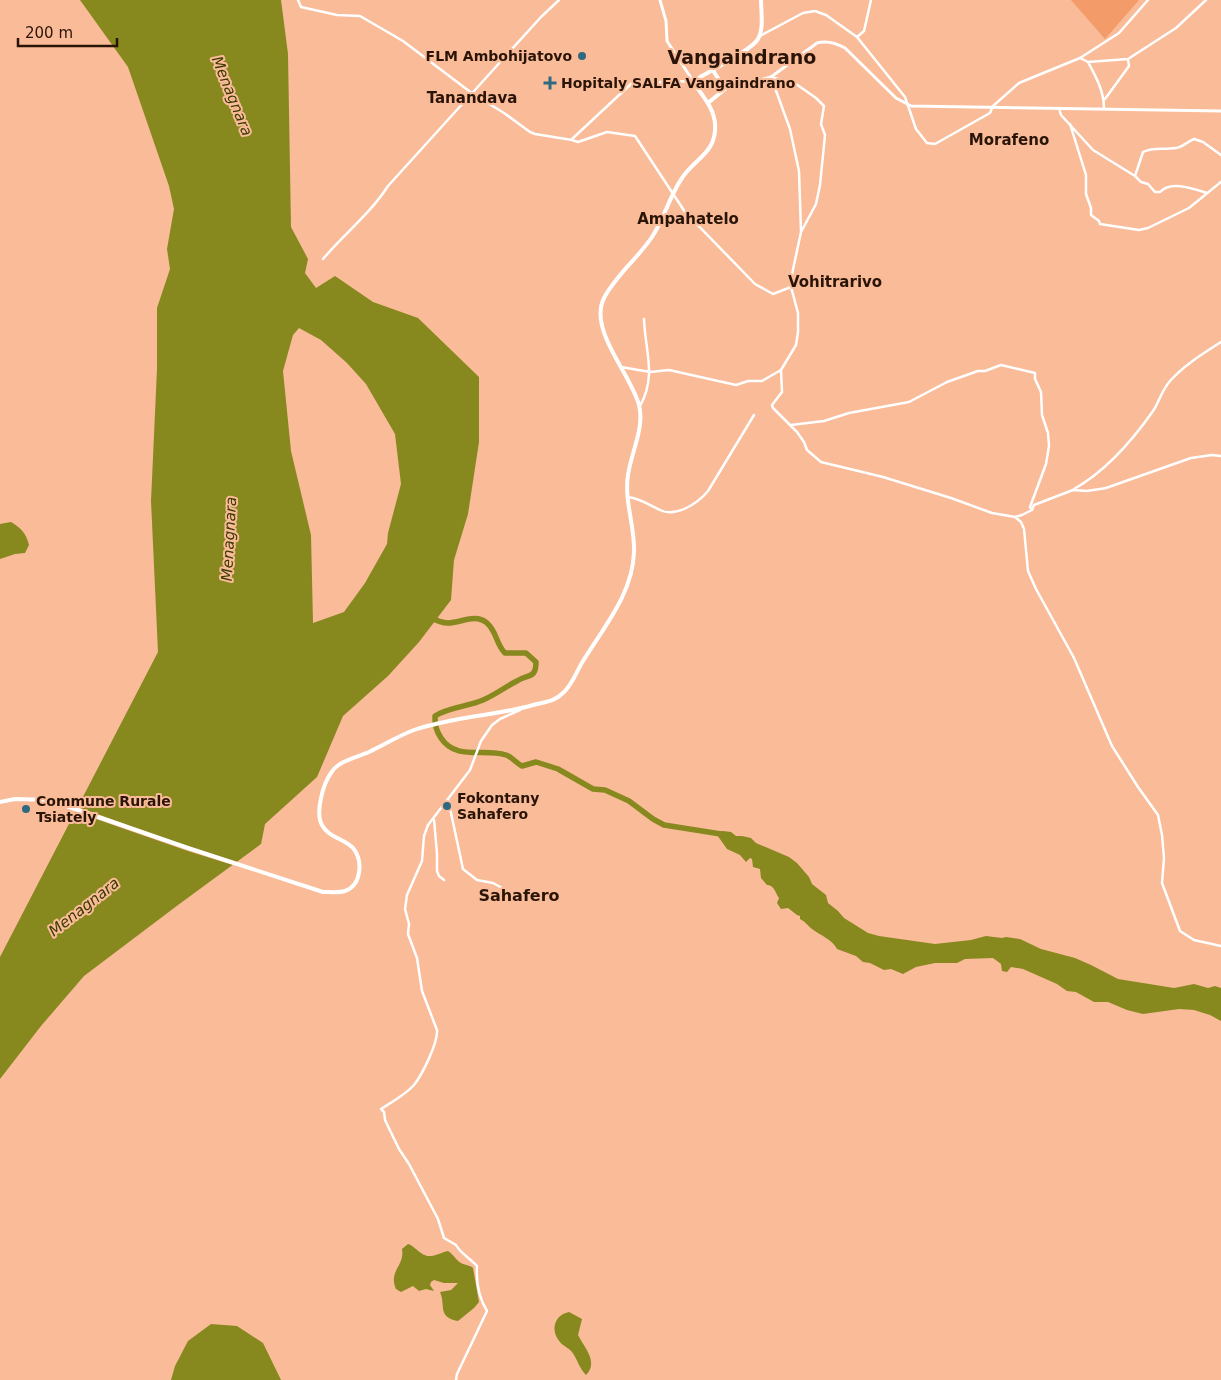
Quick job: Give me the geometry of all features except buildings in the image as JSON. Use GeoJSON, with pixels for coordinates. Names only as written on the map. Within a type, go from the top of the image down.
{"type":"FeatureCollection","features":[{"type":"Feature","properties":{"kind":"main road"},"geometry":{"type":"LineString","coordinates":[[0,802],[15,799],[49,800],[323,892],[345,891],[352,887],[357,880],[360,871],[359,861],[353,848],[326,830],[321,824],[321,794],[332,771],[346,761],[414,730],[444,722],[524,708],[554,700],[571,684],[624,594],[634,555],[634,532],[627,497],[628,474],[640,425],[640,406],[602,326],[600,319],[601,307],[610,290],[654,234],[684,174],[708,152],[715,134],[715,122],[708,103],[693,81],[733,58],[755,42],[759,37],[761,0]]}},
{"type":"Feature","properties":{"kind":"main road"},"geometry":{"type":"LineString","coordinates":[[708,103],[725,89],[712,70]]}},
{"type":"Feature","properties":{"kind":"street"},"geometry":{"type":"LineString","coordinates":[[298,0],[301,7],[336,15],[360,16],[372,22],[403,42],[473,94],[535,134],[578,142],[583,142],[606,132],[635,136],[684,212],[755,284],[773,294],[791,287]]}},
{"type":"Feature","properties":{"kind":"street"},"geometry":{"type":"LineString","coordinates":[[323,259],[336,243],[352,230],[388,186],[559,0]]}},
{"type":"Feature","properties":{"kind":"street"},"geometry":{"type":"LineString","coordinates":[[660,0],[666,21],[667,41],[693,81]]}},
{"type":"Feature","properties":{"kind":"street"},"geometry":{"type":"LineString","coordinates":[[857,37],[864,31],[871,0]]}},
{"type":"Feature","properties":{"kind":"street"},"geometry":{"type":"LineString","coordinates":[[759,37],[803,13],[815,11],[826,15],[857,37],[905,97],[916,129],[927,143],[935,144],[990,113],[993,106],[1019,83],[1080,58],[1119,33],[1148,0]]}},
{"type":"Feature","properties":{"kind":"street"},"geometry":{"type":"LineString","coordinates":[[1080,58],[1088,62],[1128,59],[1176,28],[1206,0]]}},
{"type":"Feature","properties":{"kind":"street"},"geometry":{"type":"LineString","coordinates":[[725,89],[771,77],[817,43],[823,41],[836,43],[845,48],[896,98],[909,105],[1221,110]]}},
{"type":"Feature","properties":{"kind":"street"},"geometry":{"type":"LineString","coordinates":[[1104,100],[1129,66],[1128,59]]}},
{"type":"Feature","properties":{"kind":"street"},"geometry":{"type":"LineString","coordinates":[[1088,62],[1098,81],[1104,100],[1104,108]]}},
{"type":"Feature","properties":{"kind":"street"},"geometry":{"type":"LineString","coordinates":[[620,366],[650,372],[669,370],[736,385],[748,381],[762,381],[781,370],[796,345],[798,314],[791,287],[791,279],[801,232],[799,171],[790,129],[771,77]]}},
{"type":"Feature","properties":{"kind":"street"},"geometry":{"type":"LineString","coordinates":[[771,77],[796,84],[824,106],[821,124],[825,135],[820,185],[816,204],[801,232]]}},
{"type":"Feature","properties":{"kind":"street"},"geometry":{"type":"LineString","coordinates":[[572,140],[624,88],[632,83],[693,81]]}},
{"type":"Feature","properties":{"kind":"street"},"geometry":{"type":"LineString","coordinates":[[1059,108],[1061,115],[1092,150],[1136,176],[1141,182],[1148,184],[1155,192],[1160,192],[1164,187],[1181,186],[1207,193]]}},
{"type":"Feature","properties":{"kind":"street"},"geometry":{"type":"LineString","coordinates":[[1070,124],[1086,175],[1086,194],[1091,208],[1091,215],[1100,224],[1139,230],[1148,228],[1189,208],[1221,182]]}},
{"type":"Feature","properties":{"kind":"street"},"geometry":{"type":"LineString","coordinates":[[1136,176],[1143,152],[1150,149],[1176,148],[1184,146],[1194,139],[1203,142],[1221,156]]}},
{"type":"Feature","properties":{"kind":"street"},"geometry":{"type":"LineString","coordinates":[[640,406],[647,393],[650,372],[644,319]]}},
{"type":"Feature","properties":{"kind":"street"},"geometry":{"type":"LineString","coordinates":[[781,370],[782,392],[772,405],[791,425],[804,442],[807,450],[821,462],[883,477],[992,513],[1015,517],[1032,510],[1034,505],[1073,490],[1092,478],[1118,453],[1154,410],[1169,382],[1197,358],[1221,342]]}},
{"type":"Feature","properties":{"kind":"street"},"geometry":{"type":"LineString","coordinates":[[791,425],[824,421],[849,413],[909,402],[947,382],[1001,365],[1035,373],[1035,379],[1042,392],[1042,415],[1048,433],[1049,446],[1046,464],[1030,508],[1032,510]]}},
{"type":"Feature","properties":{"kind":"street"},"geometry":{"type":"LineString","coordinates":[[627,497],[635,497],[661,511],[671,513],[698,502],[708,491],[754,415]]}},
{"type":"Feature","properties":{"kind":"street"},"geometry":{"type":"LineString","coordinates":[[1073,490],[1087,491],[1106,488],[1191,458],[1212,455],[1221,456]]}},
{"type":"Feature","properties":{"kind":"street"},"geometry":{"type":"LineString","coordinates":[[1015,517],[1021,522],[1024,529],[1028,571],[1036,589],[1074,658],[1112,746],[1158,815],[1164,858],[1162,883],[1180,931],[1194,940],[1221,946]]}},
{"type":"Feature","properties":{"kind":"street"},"geometry":{"type":"LineString","coordinates":[[456,1380],[456,1374],[486,1311],[476,1277],[477,1266],[456,1245],[444,1238],[438,1220],[384,1120],[384,1112],[381,1109],[414,1085],[433,1049],[437,1035],[437,1030],[422,991],[417,958],[408,934],[409,924],[405,909],[407,895],[422,861],[424,836],[428,825],[470,770],[481,741],[492,725],[500,719],[524,708]]}},
{"type":"Feature","properties":{"kind":"street"},"geometry":{"type":"LineString","coordinates":[[448,799],[463,869],[477,880],[493,883],[504,889]]}},
{"type":"Feature","properties":{"kind":"street"},"geometry":{"type":"LineString","coordinates":[[434,818],[437,871],[444,880]]}},
{"type":"Feature","properties":{"kind":"shaded area"},"geometry":{"type":"Polygon","coordinates":[[[1071,0],[1139,0],[1105,39],[1071,0]]]}},
{"type":"Feature","properties":{"kind":"water","name":"Menagnara"},"geometry":{"type":"Polygon","coordinates":[[[80,0],[281,0],[288,54],[291,227],[308,259],[305,273],[316,288],[335,276],[373,302],[418,318],[479,377],[479,442],[468,514],[454,560],[451,600],[419,642],[388,676],[343,716],[317,777],[265,824],[261,844],[84,976],[41,1026],[0,1079],[0,957],[158,652],[151,501],[157,369],[157,308],[170,269],[167,249],[174,209],[169,186],[128,67],[80,0]],[[299,328],[293,335],[283,371],[291,451],[311,535],[313,623],[344,612],[365,583],[387,544],[388,533],[401,484],[395,434],[366,384],[347,363],[321,340],[299,328]]]}},
{"type":"Feature","properties":{"kind":"water"},"geometry":{"type":"Polygon","coordinates":[[[11,522],[23,531],[29,545],[25,553],[0,559],[0,524],[11,522]]]}},
{"type":"Feature","properties":{"kind":"water"},"geometry":{"type":"Polygon","coordinates":[[[715,832],[731,832],[736,836],[751,838],[756,843],[789,857],[809,877],[812,884],[826,895],[828,903],[844,918],[868,933],[935,944],[971,940],[986,936],[1020,939],[1041,949],[1075,958],[1118,979],[1174,988],[1194,984],[1208,988],[1215,986],[1221,988],[1221,1021],[1194,1010],[1179,1009],[1143,1014],[1108,1002],[1094,1002],[1023,969],[1011,967],[1007,972],[1002,971],[1001,964],[993,958],[965,959],[957,963],[935,963],[916,967],[903,974],[891,969],[884,970],[870,963],[863,962],[856,956],[837,949],[829,940],[812,929],[800,919],[800,916],[788,908],[781,909],[777,903],[779,898],[775,891],[761,878],[760,869],[753,867],[752,859],[750,858],[746,862],[740,855],[727,849],[715,832]]]}},
{"type":"Feature","properties":{"kind":"water"},"geometry":{"type":"Polygon","coordinates":[[[408,1244],[428,1256],[448,1251],[461,1263],[473,1268],[479,1302],[474,1308],[458,1321],[447,1317],[445,1314],[440,1292],[451,1290],[458,1283],[444,1283],[434,1280],[430,1285],[434,1291],[426,1289],[419,1291],[413,1286],[401,1292],[396,1289],[394,1283],[395,1273],[401,1260],[402,1249],[408,1244]]]}},
{"type":"Feature","properties":{"kind":"water"},"geometry":{"type":"Polygon","coordinates":[[[569,1312],[582,1319],[578,1335],[591,1360],[590,1370],[586,1375],[572,1352],[561,1343],[555,1333],[554,1328],[557,1320],[560,1316],[569,1312]]]}},
{"type":"Feature","properties":{"kind":"water"},"geometry":{"type":"Polygon","coordinates":[[[211,1324],[237,1326],[263,1343],[281,1380],[171,1380],[175,1366],[188,1341],[211,1324]]]}},
{"type":"Feature","properties":{"kind":"pier"},"geometry":{"type":"Polygon","coordinates":[[[75,806],[240,863],[236,866],[188,851],[73,811],[75,806]]]}},
{"type":"Feature","properties":{"kind":"waterway"},"geometry":{"type":"LineString","coordinates":[[429,617],[445,623],[473,619],[482,620],[487,623],[495,634],[505,653],[526,653],[536,662],[533,674],[492,696],[435,716],[437,730],[447,745],[462,752],[506,755],[522,766],[536,762],[558,769],[593,789],[605,790],[629,801],[664,825],[721,834]]}},
{"type":"Feature","properties":{"kind":"place","name":"FLM Ambohijatovo"},"geometry":{"type":"Point","coordinates":[582,56]}},
{"type":"Feature","properties":{"kind":"place","name":"Hopitaly SALFA Vangaindrano"},"geometry":{"type":"Point","coordinates":[550,83]}},
{"type":"Feature","properties":{"kind":"place","name":"Fokontany Sahafero"},"geometry":{"type":"Point","coordinates":[447,806]}},
{"type":"Feature","properties":{"kind":"place","name":"Commune Rurale Tsiately"},"geometry":{"type":"Point","coordinates":[26,809]}},
{"type":"Feature","properties":{"kind":"district","name":"Vangaindrano"},"geometry":{"type":"Point","coordinates":[742,57]}},
{"type":"Feature","properties":{"kind":"district","name":"Tanandava"},"geometry":{"type":"Point","coordinates":[472,98]}},
{"type":"Feature","properties":{"kind":"district","name":"Morafeno"},"geometry":{"type":"Point","coordinates":[1009,140]}},
{"type":"Feature","properties":{"kind":"district","name":"Ampahatelo"},"geometry":{"type":"Point","coordinates":[688,219]}},
{"type":"Feature","properties":{"kind":"district","name":"Vohitrarivo"},"geometry":{"type":"Point","coordinates":[835,282]}},
{"type":"Feature","properties":{"kind":"district","name":"Sahafero"},"geometry":{"type":"Point","coordinates":[519,895]}}]}
